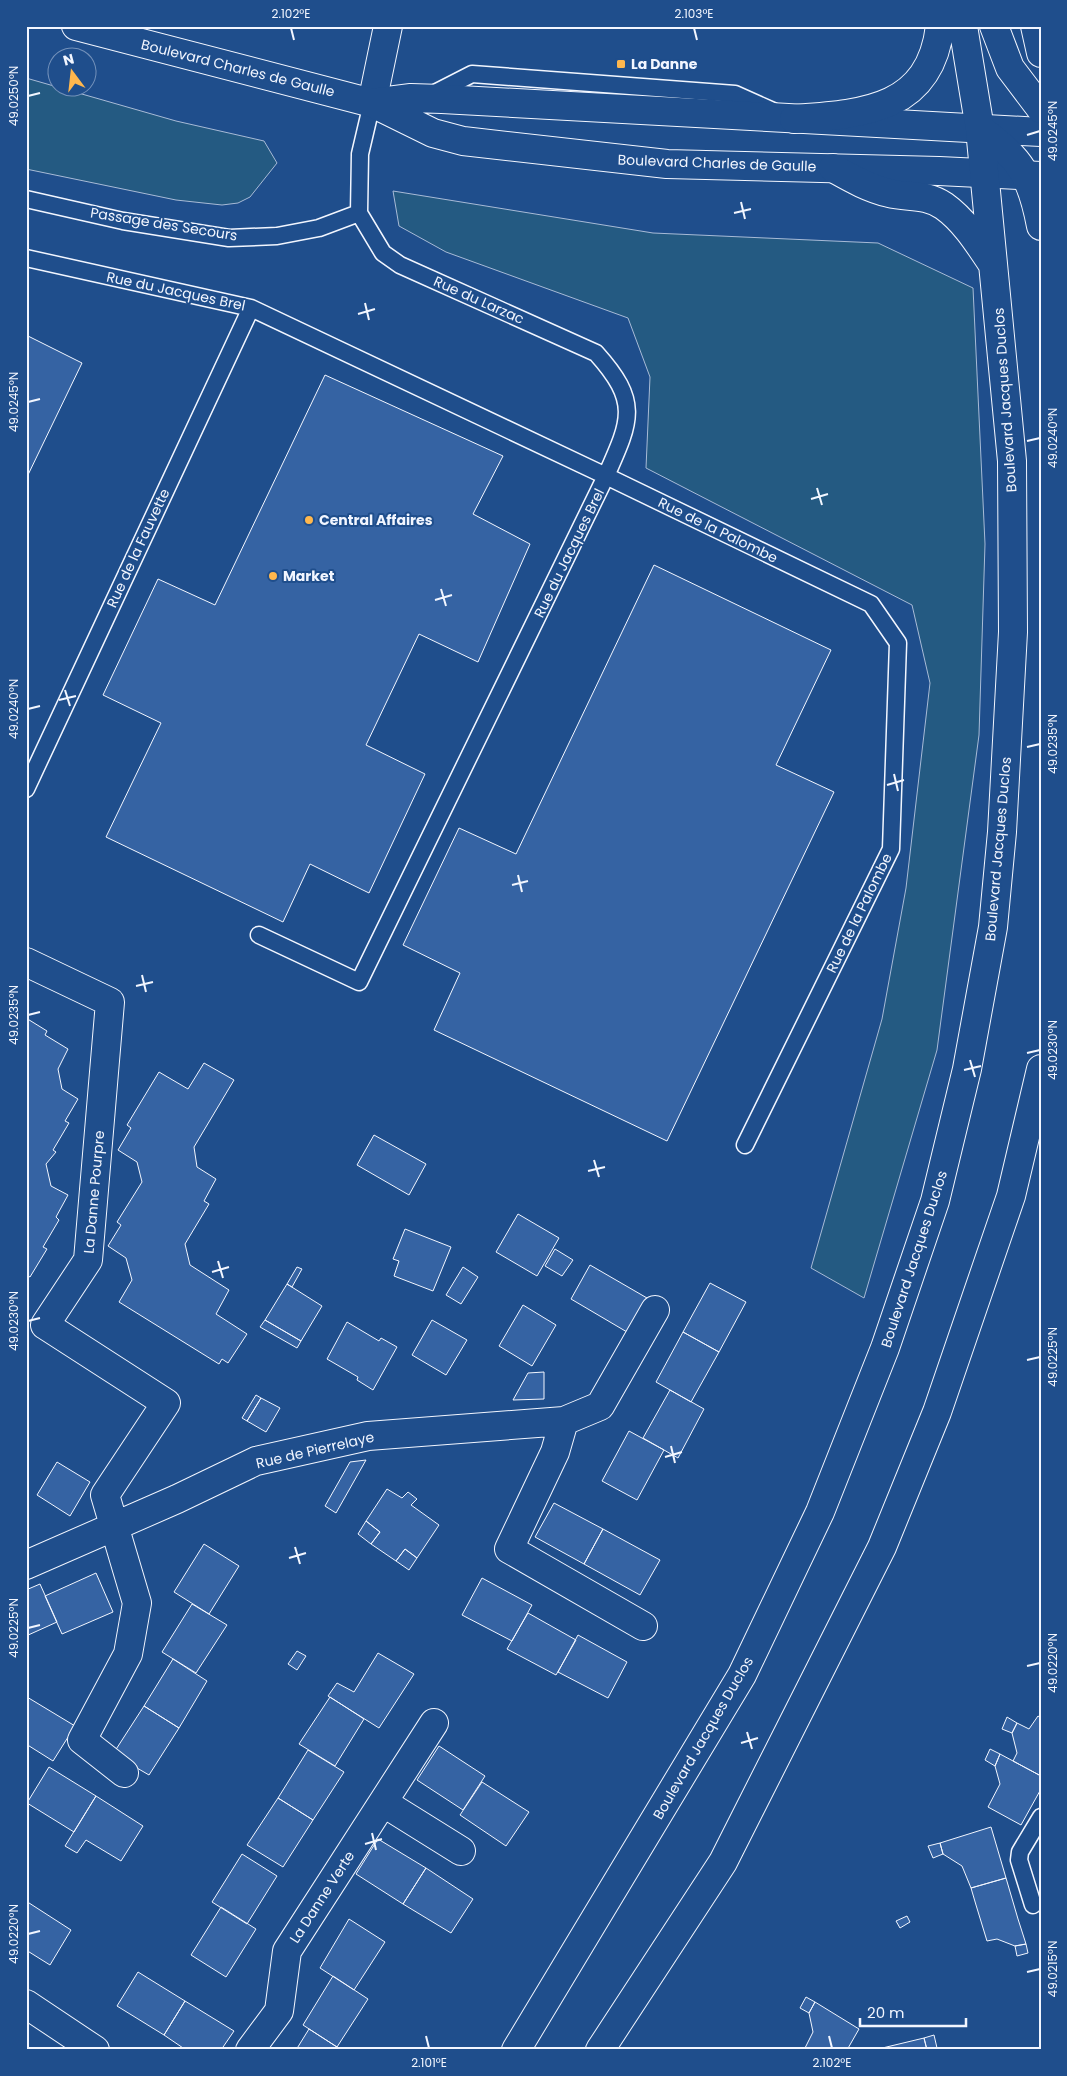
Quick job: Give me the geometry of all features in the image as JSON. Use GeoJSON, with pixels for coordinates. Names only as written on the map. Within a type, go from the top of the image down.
{"type":"FeatureCollection","features":[{"type":"Feature","properties":{"kind":"main road","name":"Boulevard Charles de Gaulle"},"geometry":{"type":"LineString","coordinates":[[76,26],[372,102],[433,133],[463,141],[666,164],[1034,175]]}},
{"type":"Feature","properties":{"kind":"main road"},"geometry":{"type":"LineString","coordinates":[[372,102],[388,26]]}},
{"type":"Feature","properties":{"kind":"main road"},"geometry":{"type":"LineString","coordinates":[[794,119],[850,115],[889,104],[914,85],[929,66],[938,44],[940,26]]}},
{"type":"Feature","properties":{"kind":"main road","name":"Boulevard Jacques Duclos"},"geometry":{"type":"LineString","coordinates":[[516,2050],[742,1675],[820,1512],[885,1348],[935,1201],[967,1069],[993,927],[1002,832],[1013,632],[1012,470],[985,173],[980,129],[963,26]]}},
{"type":"Feature","properties":{"kind":"main road"},"geometry":{"type":"LineString","coordinates":[[994,26],[1010,68],[1041,109]]}},
{"type":"Feature","properties":{"kind":"main road"},"geometry":{"type":"LineString","coordinates":[[1035,26],[1041,53]]}},
{"type":"Feature","properties":{"kind":"main road","name":"Boulevard Charles de Gaulle"},"geometry":{"type":"LineString","coordinates":[[372,102],[423,98],[1041,132]]}},
{"type":"Feature","properties":{"kind":"main road"},"geometry":{"type":"LineString","coordinates":[[980,129],[1001,144],[1034,175],[1035,197],[1041,226]]}},
{"type":"Feature","properties":{"kind":"main road"},"geometry":{"type":"LineString","coordinates":[[833,168],[865,186],[890,194],[919,195],[944,205],[970,230],[995,268]]}},
{"type":"Feature","properties":{"kind":"main road","name":"La Danne Pourpre"},"geometry":{"type":"LineString","coordinates":[[26,962],[110,1002],[88,1260],[45,1325],[166,1403],[105,1495],[114,1525]]}},
{"type":"Feature","properties":{"kind":"main road"},"geometry":{"type":"LineString","coordinates":[[600,2050],[723,1862],[882,1547],[937,1412],[1011,1196],[1041,1069]]}},
{"type":"Feature","properties":{"kind":"main road","name":"Rue de Pierrelaye"},"geometry":{"type":"LineString","coordinates":[[26,1565],[177,1499],[256,1461],[368,1436],[564,1421],[600,1406],[655,1310]]}},
{"type":"Feature","properties":{"kind":"main road"},"geometry":{"type":"LineString","coordinates":[[564,1421],[555,1452],[509,1549],[643,1626]]}},
{"type":"Feature","properties":{"kind":"main road"},"geometry":{"type":"LineString","coordinates":[[114,1525],[137,1603],[128,1654],[82,1740],[124,1773]]}},
{"type":"Feature","properties":{"kind":"main road","name":"La Danne Verte"},"geometry":{"type":"LineString","coordinates":[[250,2050],[279,2011],[287,1951],[434,1723]]}},
{"type":"Feature","properties":{"kind":"main road"},"geometry":{"type":"LineString","coordinates":[[384,1803],[461,1851]]}},
{"type":"Feature","properties":{"kind":"main road"},"geometry":{"type":"LineString","coordinates":[[26,2004],[95,2050]]}},
{"type":"Feature","properties":{"kind":"lane"},"geometry":{"type":"LineString","coordinates":[[359,213],[360,154],[372,102]]}},
{"type":"Feature","properties":{"kind":"lane","name":"Passage des Secours"},"geometry":{"type":"LineString","coordinates":[[26,199],[123,221],[229,238],[286,234],[319,228],[359,213]]}},
{"type":"Feature","properties":{"kind":"lane","name":"Rue du Larzac"},"geometry":{"type":"LineString","coordinates":[[359,213],[383,253],[400,265],[596,353],[615,374],[626,397],[628,415],[624,437],[606,476]]}},
{"type":"Feature","properties":{"kind":"lane","name":"Rue du Jacques Brel"},"geometry":{"type":"LineString","coordinates":[[26,258],[251,308],[606,476],[359,982],[259,935]]}},
{"type":"Feature","properties":{"kind":"lane","name":"Rue de la Fauvette"},"geometry":{"type":"LineString","coordinates":[[26,789],[251,308]]}},
{"type":"Feature","properties":{"kind":"lane","name":"Rue de la Palombe"},"geometry":{"type":"LineString","coordinates":[[606,476],[872,604],[898,644],[891,849],[744,1145]]}},
{"type":"Feature","properties":{"kind":"lane"},"geometry":{"type":"LineString","coordinates":[[1033,1905],[1020,1860],[1020,1852],[1041,1817]]}},
{"type":"Feature","properties":{"kind":"shaded area"},"geometry":{"type":"Polygon","coordinates":[[[26,78],[48,84],[48,98],[96,98],[176,121],[264,141],[277,163],[250,197],[238,203],[222,205],[176,200],[26,169],[26,78]]]}},
{"type":"Feature","properties":{"kind":"shaded area"},"geometry":{"type":"Polygon","coordinates":[[[393,191],[653,233],[878,243],[973,288],[985,544],[979,735],[937,1050],[864,1298],[811,1268],[882,1019],[906,888],[930,683],[912,605],[646,468],[650,377],[628,318],[446,252],[399,226],[393,191]]]}},
{"type":"Feature","properties":{"kind":"building"},"geometry":{"type":"Polygon","coordinates":[[[26,335],[82,363],[26,479],[26,335]]]}},
{"type":"Feature","properties":{"kind":"building"},"geometry":{"type":"Polygon","coordinates":[[[325,375],[503,456],[473,514],[530,544],[478,662],[419,634],[366,745],[425,774],[369,893],[310,864],[283,922],[106,837],[161,723],[103,695],[158,579],[215,605],[325,375]]]}},
{"type":"Feature","properties":{"kind":"building"},"geometry":{"type":"Polygon","coordinates":[[[654,565],[831,650],[776,765],[834,792],[667,1141],[434,1030],[460,973],[403,945],[459,828],[516,854],[654,565]]]}},
{"type":"Feature","properties":{"kind":"building"},"geometry":{"type":"Polygon","coordinates":[[[26,1018],[47,1031],[45,1035],[68,1049],[58,1069],[62,1089],[78,1099],[65,1121],[69,1123],[53,1150],[56,1152],[46,1164],[51,1186],[68,1195],[56,1217],[59,1220],[43,1247],[47,1249],[30,1277],[26,1275],[26,1018]]]}},
{"type":"Feature","properties":{"kind":"building"},"geometry":{"type":"Polygon","coordinates":[[[204,1063],[234,1080],[194,1147],[197,1167],[216,1179],[204,1201],[209,1204],[185,1244],[190,1265],[229,1290],[216,1314],[247,1334],[228,1363],[222,1359],[219,1364],[119,1302],[132,1280],[126,1258],[108,1246],[121,1225],[117,1222],[142,1182],[137,1162],[118,1150],[131,1128],[127,1125],[159,1072],[188,1089],[204,1063]]]}},
{"type":"Feature","properties":{"kind":"building"},"geometry":{"type":"Polygon","coordinates":[[[374,1135],[426,1164],[409,1195],[357,1165],[374,1135]]]}},
{"type":"Feature","properties":{"kind":"building"},"geometry":{"type":"Polygon","coordinates":[[[518,1214],[559,1238],[537,1276],[496,1252],[518,1214]]]}},
{"type":"Feature","properties":{"kind":"building"},"geometry":{"type":"Polygon","coordinates":[[[405,1229],[451,1247],[433,1291],[394,1276],[399,1261],[393,1259],[405,1229]]]}},
{"type":"Feature","properties":{"kind":"building"},"geometry":{"type":"Polygon","coordinates":[[[555,1249],[573,1260],[562,1276],[545,1266],[555,1249]]]}},
{"type":"Feature","properties":{"kind":"building"},"geometry":{"type":"Polygon","coordinates":[[[590,1265],[647,1298],[627,1332],[571,1299],[590,1265]]]}},
{"type":"Feature","properties":{"kind":"building"},"geometry":{"type":"Polygon","coordinates":[[[297,1267],[302,1269],[292,1287],[287,1284],[297,1267]]]}},
{"type":"Feature","properties":{"kind":"building"},"geometry":{"type":"Polygon","coordinates":[[[463,1267],[478,1277],[461,1304],[446,1295],[463,1267]]]}},
{"type":"Feature","properties":{"kind":"building"},"geometry":{"type":"Polygon","coordinates":[[[710,1283],[746,1302],[719,1352],[683,1332],[710,1283]]]}},
{"type":"Feature","properties":{"kind":"building"},"geometry":{"type":"Polygon","coordinates":[[[287,1284],[322,1306],[301,1341],[265,1320],[287,1284]]]}},
{"type":"Feature","properties":{"kind":"building"},"geometry":{"type":"Polygon","coordinates":[[[523,1305],[556,1325],[532,1366],[499,1346],[523,1305]]]}},
{"type":"Feature","properties":{"kind":"building"},"geometry":{"type":"Polygon","coordinates":[[[265,1320],[301,1341],[297,1348],[260,1327],[265,1320]]]}},
{"type":"Feature","properties":{"kind":"building"},"geometry":{"type":"Polygon","coordinates":[[[432,1320],[467,1340],[446,1375],[412,1355],[432,1320]]]}},
{"type":"Feature","properties":{"kind":"building"},"geometry":{"type":"Polygon","coordinates":[[[347,1322],[379,1341],[381,1338],[397,1347],[373,1390],[357,1380],[358,1377],[327,1359],[347,1322]]]}},
{"type":"Feature","properties":{"kind":"building"},"geometry":{"type":"Polygon","coordinates":[[[683,1332],[719,1352],[691,1402],[656,1382],[683,1332]]]}},
{"type":"Feature","properties":{"kind":"building"},"geometry":{"type":"Polygon","coordinates":[[[544,1372],[544,1399],[513,1400],[528,1373],[544,1372]]]}},
{"type":"Feature","properties":{"kind":"building"},"geometry":{"type":"Polygon","coordinates":[[[670,1390],[704,1409],[678,1458],[643,1438],[670,1390]]]}},
{"type":"Feature","properties":{"kind":"building"},"geometry":{"type":"Polygon","coordinates":[[[256,1395],[261,1398],[247,1421],[242,1418],[256,1395]]]}},
{"type":"Feature","properties":{"kind":"building"},"geometry":{"type":"Polygon","coordinates":[[[261,1398],[280,1408],[266,1432],[247,1421],[261,1398]]]}},
{"type":"Feature","properties":{"kind":"building"},"geometry":{"type":"Polygon","coordinates":[[[629,1431],[664,1450],[637,1500],[602,1481],[629,1431]]]}},
{"type":"Feature","properties":{"kind":"building"},"geometry":{"type":"Polygon","coordinates":[[[366,1460],[336,1513],[325,1506],[350,1462],[366,1460]]]}},
{"type":"Feature","properties":{"kind":"building"},"geometry":{"type":"Polygon","coordinates":[[[57,1462],[90,1482],[70,1516],[37,1495],[57,1462]]]}},
{"type":"Feature","properties":{"kind":"building"},"geometry":{"type":"Polygon","coordinates":[[[387,1489],[402,1498],[408,1492],[417,1499],[411,1505],[439,1525],[417,1558],[405,1549],[396,1561],[371,1544],[380,1532],[366,1521],[387,1489]]]}},
{"type":"Feature","properties":{"kind":"building"},"geometry":{"type":"Polygon","coordinates":[[[554,1503],[603,1529],[584,1564],[535,1537],[554,1503]]]}},
{"type":"Feature","properties":{"kind":"building"},"geometry":{"type":"Polygon","coordinates":[[[366,1521],[380,1532],[371,1544],[358,1534],[366,1521]]]}},
{"type":"Feature","properties":{"kind":"building"},"geometry":{"type":"Polygon","coordinates":[[[603,1529],[660,1560],[640,1595],[584,1564],[603,1529]]]}},
{"type":"Feature","properties":{"kind":"building"},"geometry":{"type":"Polygon","coordinates":[[[204,1544],[239,1566],[209,1614],[174,1592],[204,1544]]]}},
{"type":"Feature","properties":{"kind":"building"},"geometry":{"type":"Polygon","coordinates":[[[405,1549],[417,1558],[409,1570],[396,1561],[405,1549]]]}},
{"type":"Feature","properties":{"kind":"building"},"geometry":{"type":"Polygon","coordinates":[[[96,1573],[113,1612],[62,1634],[45,1596],[96,1573]]]}},
{"type":"Feature","properties":{"kind":"building"},"geometry":{"type":"Polygon","coordinates":[[[482,1578],[532,1605],[512,1641],[462,1615],[482,1578]]]}},
{"type":"Feature","properties":{"kind":"building"},"geometry":{"type":"Polygon","coordinates":[[[40,1584],[57,1622],[26,1636],[26,1590],[40,1584]]]}},
{"type":"Feature","properties":{"kind":"building"},"geometry":{"type":"Polygon","coordinates":[[[192,1604],[227,1625],[196,1673],[162,1652],[192,1604]]]}},
{"type":"Feature","properties":{"kind":"building"},"geometry":{"type":"Polygon","coordinates":[[[528,1613],[576,1640],[556,1675],[507,1649],[528,1613]]]}},
{"type":"Feature","properties":{"kind":"building"},"geometry":{"type":"Polygon","coordinates":[[[578,1635],[627,1662],[608,1698],[558,1672],[578,1635]]]}},
{"type":"Feature","properties":{"kind":"building"},"geometry":{"type":"Polygon","coordinates":[[[297,1651],[306,1656],[297,1670],[288,1664],[297,1651]]]}},
{"type":"Feature","properties":{"kind":"building"},"geometry":{"type":"Polygon","coordinates":[[[378,1653],[414,1674],[379,1728],[328,1696],[337,1683],[354,1692],[378,1653]]]}},
{"type":"Feature","properties":{"kind":"building"},"geometry":{"type":"Polygon","coordinates":[[[173,1659],[207,1681],[179,1728],[144,1706],[173,1659]]]}},
{"type":"Feature","properties":{"kind":"building"},"geometry":{"type":"Polygon","coordinates":[[[27,1697],[75,1726],[53,1761],[26,1744],[27,1697]]]}},
{"type":"Feature","properties":{"kind":"building"},"geometry":{"type":"Polygon","coordinates":[[[330,1697],[364,1719],[335,1766],[299,1744],[330,1697]]]}},
{"type":"Feature","properties":{"kind":"building"},"geometry":{"type":"Polygon","coordinates":[[[144,1706],[179,1728],[149,1775],[113,1754],[144,1706]]]}},
{"type":"Feature","properties":{"kind":"building"},"geometry":{"type":"Polygon","coordinates":[[[1038,1716],[1041,1718],[1041,1776],[1013,1761],[1017,1753],[1012,1733],[1017,1723],[1029,1729],[1038,1716]]]}},
{"type":"Feature","properties":{"kind":"building"},"geometry":{"type":"Polygon","coordinates":[[[1007,1717],[1017,1723],[1012,1733],[1002,1729],[1007,1717]]]}},
{"type":"Feature","properties":{"kind":"building"},"geometry":{"type":"Polygon","coordinates":[[[439,1746],[485,1776],[463,1810],[417,1780],[439,1746]]]}},
{"type":"Feature","properties":{"kind":"building"},"geometry":{"type":"Polygon","coordinates":[[[990,1749],[1000,1754],[995,1766],[985,1760],[990,1749]]]}},
{"type":"Feature","properties":{"kind":"building"},"geometry":{"type":"Polygon","coordinates":[[[308,1750],[344,1772],[313,1820],[278,1798],[308,1750]]]}},
{"type":"Feature","properties":{"kind":"building"},"geometry":{"type":"Polygon","coordinates":[[[1000,1754],[1041,1776],[1041,1789],[1021,1825],[988,1807],[1000,1784],[995,1766],[1000,1754]]]}},
{"type":"Feature","properties":{"kind":"building"},"geometry":{"type":"Polygon","coordinates":[[[49,1767],[96,1796],[74,1832],[27,1803],[49,1767]]]}},
{"type":"Feature","properties":{"kind":"building"},"geometry":{"type":"Polygon","coordinates":[[[482,1782],[529,1812],[506,1846],[460,1815],[482,1782]]]}},
{"type":"Feature","properties":{"kind":"building"},"geometry":{"type":"Polygon","coordinates":[[[96,1796],[143,1826],[121,1861],[86,1840],[77,1853],[65,1846],[96,1796]]]}},
{"type":"Feature","properties":{"kind":"building"},"geometry":{"type":"Polygon","coordinates":[[[278,1798],[313,1820],[283,1867],[247,1845],[278,1798]]]}},
{"type":"Feature","properties":{"kind":"building"},"geometry":{"type":"Polygon","coordinates":[[[991,1827],[1006,1878],[971,1888],[962,1866],[943,1854],[940,1843],[991,1827]]]}},
{"type":"Feature","properties":{"kind":"building"},"geometry":{"type":"Polygon","coordinates":[[[378,1839],[426,1868],[403,1904],[356,1874],[378,1839]]]}},
{"type":"Feature","properties":{"kind":"building"},"geometry":{"type":"Polygon","coordinates":[[[940,1843],[943,1854],[933,1858],[928,1846],[940,1843]]]}},
{"type":"Feature","properties":{"kind":"building"},"geometry":{"type":"Polygon","coordinates":[[[242,1854],[277,1876],[247,1924],[212,1902],[242,1854]]]}},
{"type":"Feature","properties":{"kind":"building"},"geometry":{"type":"Polygon","coordinates":[[[426,1868],[473,1899],[451,1933],[403,1904],[426,1868]]]}},
{"type":"Feature","properties":{"kind":"building"},"geometry":{"type":"Polygon","coordinates":[[[1006,1878],[1026,1944],[1015,1946],[997,1939],[987,1941],[976,1905],[971,1888],[1006,1878]]]}},
{"type":"Feature","properties":{"kind":"building"},"geometry":{"type":"Polygon","coordinates":[[[26,1901],[71,1930],[50,1965],[26,1950],[26,1901]]]}},
{"type":"Feature","properties":{"kind":"building"},"geometry":{"type":"Polygon","coordinates":[[[221,1907],[256,1929],[226,1977],[191,1955],[221,1907]]]}},
{"type":"Feature","properties":{"kind":"building"},"geometry":{"type":"Polygon","coordinates":[[[907,1916],[910,1922],[900,1928],[896,1921],[907,1916]]]}},
{"type":"Feature","properties":{"kind":"building"},"geometry":{"type":"Polygon","coordinates":[[[349,1919],[385,1942],[354,1990],[320,1968],[349,1919]]]}},
{"type":"Feature","properties":{"kind":"building"},"geometry":{"type":"Polygon","coordinates":[[[1026,1944],[1028,1953],[1017,1956],[1015,1946],[1026,1944]]]}},
{"type":"Feature","properties":{"kind":"building"},"geometry":{"type":"Polygon","coordinates":[[[138,1972],[185,2001],[164,2035],[117,2006],[138,1972]]]}},
{"type":"Feature","properties":{"kind":"building"},"geometry":{"type":"Polygon","coordinates":[[[333,1976],[368,1999],[337,2047],[303,2025],[333,1976]]]}},
{"type":"Feature","properties":{"kind":"building"},"geometry":{"type":"Polygon","coordinates":[[[806,1997],[815,2002],[809,2013],[800,2008],[806,1997]]]}},
{"type":"Feature","properties":{"kind":"building"},"geometry":{"type":"Polygon","coordinates":[[[185,2001],[234,2031],[221,2050],[186,2050],[164,2035],[185,2001]]]}},
{"type":"Feature","properties":{"kind":"building"},"geometry":{"type":"Polygon","coordinates":[[[815,2002],[859,2029],[847,2050],[804,2050],[813,2032],[809,2013],[815,2002]]]}},
{"type":"Feature","properties":{"kind":"building"},"geometry":{"type":"Polygon","coordinates":[[[309,2029],[337,2047],[342,2050],[296,2050],[309,2029]]]}},
{"type":"Feature","properties":{"kind":"building"},"geometry":{"type":"Polygon","coordinates":[[[934,2035],[937,2048],[927,2050],[924,2038],[934,2035]]]}},
{"type":"Feature","properties":{"kind":"building"},"geometry":{"type":"Polygon","coordinates":[[[924,2038],[927,2050],[874,2050],[924,2038]]]}},
{"type":"Feature","properties":{"kind":"place","name":"La Danne"},"geometry":{"type":"Point","coordinates":[621,64]}},
{"type":"Feature","properties":{"kind":"place","name":"Central Affaires"},"geometry":{"type":"Point","coordinates":[309,520]}},
{"type":"Feature","properties":{"kind":"place","name":"Market"},"geometry":{"type":"Point","coordinates":[273,576]}}]}
